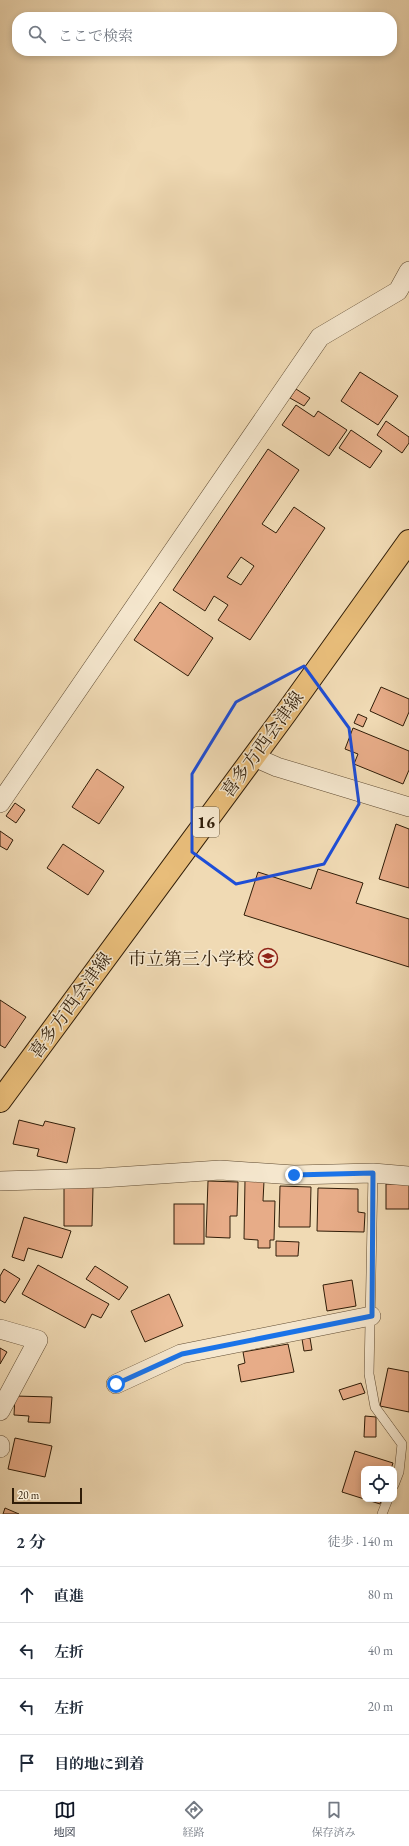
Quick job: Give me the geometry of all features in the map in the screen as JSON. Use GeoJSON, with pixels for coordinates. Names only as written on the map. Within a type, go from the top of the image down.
{"type":"FeatureCollection","features":[{"type":"Feature","properties":{"kind":"main road","name":"喜多方西会津線"},"geometry":{"type":"LineString","coordinates":[[0,1101],[254,757],[409,541]]}},
{"type":"Feature","properties":{"kind":"street"},"geometry":{"type":"LineString","coordinates":[[0,803],[320,337],[398,291],[409,271]]}},
{"type":"Feature","properties":{"kind":"street"},"geometry":{"type":"LineString","coordinates":[[254,757],[277,767],[409,808]]}},
{"type":"Feature","properties":{"kind":"street"},"geometry":{"type":"LineString","coordinates":[[0,1181],[101,1178],[220,1170],[294,1175],[373,1173],[409,1176]]}},
{"type":"Feature","properties":{"kind":"street"},"geometry":{"type":"LineString","coordinates":[[116,1384],[182,1354],[372,1316]]}},
{"type":"Feature","properties":{"kind":"street"},"geometry":{"type":"LineString","coordinates":[[0,1329],[38,1340],[0,1411]]}},
{"type":"Feature","properties":{"kind":"lane"},"geometry":{"type":"LineString","coordinates":[[373,1173],[372,1316],[369,1374],[375,1407],[402,1444],[400,1472],[397,1478]]}},
{"type":"Feature","properties":{"kind":"lane"},"geometry":{"type":"LineString","coordinates":[[382,1514],[387,1502]]}},
{"type":"Feature","properties":{"kind":"highlighted area"},"geometry":{"type":"Polygon","coordinates":[[[304,666],[349,728],[359,804],[324,864],[236,884],[192,852],[192,774],[236,702],[304,666]]]}},
{"type":"Feature","properties":{"kind":"building"},"geometry":{"type":"Polygon","coordinates":[[[360,372],[398,396],[378,425],[341,401],[360,372]]]}},
{"type":"Feature","properties":{"kind":"building"},"geometry":{"type":"Polygon","coordinates":[[[296,389],[310,398],[304,406],[290,398],[296,389]]]}},
{"type":"Feature","properties":{"kind":"building"},"geometry":{"type":"Polygon","coordinates":[[[296,405],[314,417],[318,411],[347,430],[329,456],[282,425],[296,405]]]}},
{"type":"Feature","properties":{"kind":"building"},"geometry":{"type":"Polygon","coordinates":[[[386,421],[409,437],[409,443],[402,453],[377,435],[386,421]]]}},
{"type":"Feature","properties":{"kind":"building"},"geometry":{"type":"Polygon","coordinates":[[[351,430],[382,451],[370,468],[339,448],[351,430]]]}},
{"type":"Feature","properties":{"kind":"building"},"geometry":{"type":"Polygon","coordinates":[[[268,449],[299,470],[262,524],[276,533],[294,507],[325,528],[250,640],[218,620],[228,605],[214,596],[205,611],[173,590],[268,449]],[[241,557],[227,577],[241,585],[254,566],[241,557]]]}},
{"type":"Feature","properties":{"kind":"building"},"geometry":{"type":"Polygon","coordinates":[[[160,602],[213,638],[188,676],[134,640],[160,602]]]}},
{"type":"Feature","properties":{"kind":"building"},"geometry":{"type":"Polygon","coordinates":[[[381,687],[409,699],[409,712],[403,726],[370,711],[381,687]]]}},
{"type":"Feature","properties":{"kind":"building"},"geometry":{"type":"Polygon","coordinates":[[[358,714],[367,718],[363,727],[354,723],[358,714]]]}},
{"type":"Feature","properties":{"kind":"building"},"geometry":{"type":"Polygon","coordinates":[[[353,728],[409,751],[409,770],[403,784],[354,764],[358,754],[345,749],[353,728]]]}},
{"type":"Feature","properties":{"kind":"building"},"geometry":{"type":"Polygon","coordinates":[[[97,769],[124,787],[99,824],[72,807],[97,769]]]}},
{"type":"Feature","properties":{"kind":"building"},"geometry":{"type":"Polygon","coordinates":[[[15,803],[25,810],[16,823],[6,816],[15,803]]]}},
{"type":"Feature","properties":{"kind":"building"},"geometry":{"type":"Polygon","coordinates":[[[396,824],[409,829],[409,888],[379,879],[396,824]]]}},
{"type":"Feature","properties":{"kind":"building"},"geometry":{"type":"Polygon","coordinates":[[[0,831],[13,840],[7,850],[0,846],[0,831]]]}},
{"type":"Feature","properties":{"kind":"building"},"geometry":{"type":"Polygon","coordinates":[[[63,844],[104,871],[88,895],[47,868],[63,844]]]}},
{"type":"Feature","properties":{"kind":"building"},"geometry":{"type":"Polygon","coordinates":[[[318,869],[363,883],[356,903],[409,919],[409,967],[244,915],[258,872],[311,889],[318,869]]]}},
{"type":"Feature","properties":{"kind":"building"},"geometry":{"type":"Polygon","coordinates":[[[0,1000],[26,1017],[5,1048],[0,1045],[0,1000]]]}},
{"type":"Feature","properties":{"kind":"building"},"geometry":{"type":"Polygon","coordinates":[[[19,1120],[43,1126],[45,1121],[75,1128],[67,1163],[37,1156],[39,1149],[13,1144],[19,1120]]]}},
{"type":"Feature","properties":{"kind":"building"},"geometry":{"type":"Polygon","coordinates":[[[245,1180],[264,1181],[263,1201],[275,1201],[274,1240],[270,1240],[270,1248],[258,1248],[258,1240],[244,1239],[245,1180]]]}},
{"type":"Feature","properties":{"kind":"building"},"geometry":{"type":"Polygon","coordinates":[[[208,1181],[238,1182],[237,1216],[230,1216],[230,1238],[206,1237],[208,1181]]]}},
{"type":"Feature","properties":{"kind":"building"},"geometry":{"type":"Polygon","coordinates":[[[386,1184],[409,1184],[409,1209],[386,1209],[386,1184]]]}},
{"type":"Feature","properties":{"kind":"building"},"geometry":{"type":"Polygon","coordinates":[[[280,1186],[311,1187],[310,1227],[279,1227],[280,1186]]]}},
{"type":"Feature","properties":{"kind":"building"},"geometry":{"type":"Polygon","coordinates":[[[64,1187],[93,1187],[92,1226],[64,1226],[64,1187]]]}},
{"type":"Feature","properties":{"kind":"building"},"geometry":{"type":"Polygon","coordinates":[[[318,1188],[358,1189],[358,1212],[365,1213],[364,1232],[317,1231],[318,1188]]]}},
{"type":"Feature","properties":{"kind":"building"},"geometry":{"type":"Polygon","coordinates":[[[174,1204],[204,1204],[204,1244],[174,1244],[174,1204]]]}},
{"type":"Feature","properties":{"kind":"building"},"geometry":{"type":"Polygon","coordinates":[[[24,1217],[71,1231],[62,1258],[28,1248],[24,1261],[12,1257],[24,1217]]]}},
{"type":"Feature","properties":{"kind":"building"},"geometry":{"type":"Polygon","coordinates":[[[276,1241],[299,1242],[298,1256],[276,1256],[276,1241]]]}},
{"type":"Feature","properties":{"kind":"building"},"geometry":{"type":"Polygon","coordinates":[[[38,1265],[109,1304],[101,1318],[92,1314],[85,1328],[22,1294],[38,1265]]]}},
{"type":"Feature","properties":{"kind":"building"},"geometry":{"type":"Polygon","coordinates":[[[95,1266],[128,1287],[119,1300],[86,1279],[95,1266]]]}},
{"type":"Feature","properties":{"kind":"building"},"geometry":{"type":"Polygon","coordinates":[[[4,1269],[20,1279],[5,1303],[0,1300],[0,1276],[4,1269]]]}},
{"type":"Feature","properties":{"kind":"building"},"geometry":{"type":"Polygon","coordinates":[[[352,1280],[356,1306],[327,1311],[323,1285],[352,1280]]]}},
{"type":"Feature","properties":{"kind":"building"},"geometry":{"type":"Polygon","coordinates":[[[169,1294],[183,1326],[145,1342],[131,1311],[169,1294]]]}},
{"type":"Feature","properties":{"kind":"building"},"geometry":{"type":"Polygon","coordinates":[[[310,1338],[312,1350],[304,1351],[302,1339],[310,1338]]]}},
{"type":"Feature","properties":{"kind":"building"},"geometry":{"type":"Polygon","coordinates":[[[288,1344],[294,1372],[241,1382],[238,1365],[245,1363],[243,1352],[288,1344]]]}},
{"type":"Feature","properties":{"kind":"building"},"geometry":{"type":"Polygon","coordinates":[[[0,1348],[7,1352],[0,1364],[0,1348]]]}},
{"type":"Feature","properties":{"kind":"building"},"geometry":{"type":"Polygon","coordinates":[[[388,1368],[409,1372],[409,1412],[380,1406],[388,1368]]]}},
{"type":"Feature","properties":{"kind":"building"},"geometry":{"type":"Polygon","coordinates":[[[361,1383],[365,1393],[343,1400],[339,1390],[361,1383]]]}},
{"type":"Feature","properties":{"kind":"building"},"geometry":{"type":"Polygon","coordinates":[[[15,1396],[52,1397],[50,1423],[28,1422],[29,1416],[14,1415],[15,1396]]]}},
{"type":"Feature","properties":{"kind":"building"},"geometry":{"type":"Polygon","coordinates":[[[365,1416],[376,1417],[376,1437],[364,1437],[365,1416]]]}},
{"type":"Feature","properties":{"kind":"building"},"geometry":{"type":"Polygon","coordinates":[[[15,1438],[52,1446],[45,1477],[8,1469],[15,1438]]]}},
{"type":"Feature","properties":{"kind":"building"},"geometry":{"type":"Polygon","coordinates":[[[355,1451],[393,1463],[392,1466],[361,1466],[361,1498],[342,1492],[355,1451]]]}},
{"type":"Feature","properties":{"kind":"building"},"geometry":{"type":"Polygon","coordinates":[[[5,1508],[19,1514],[3,1514],[5,1508]]]}},
{"type":"Feature","properties":{"kind":"place","name":"市立第三小学校"},"geometry":{"type":"Point","coordinates":[268,958]}},
{"type":"Feature","properties":{"kind":"route"},"geometry":{"type":"LineString","coordinates":[[116,1384],[182,1354],[372,1316],[373,1173],[294,1175]]}}]}
